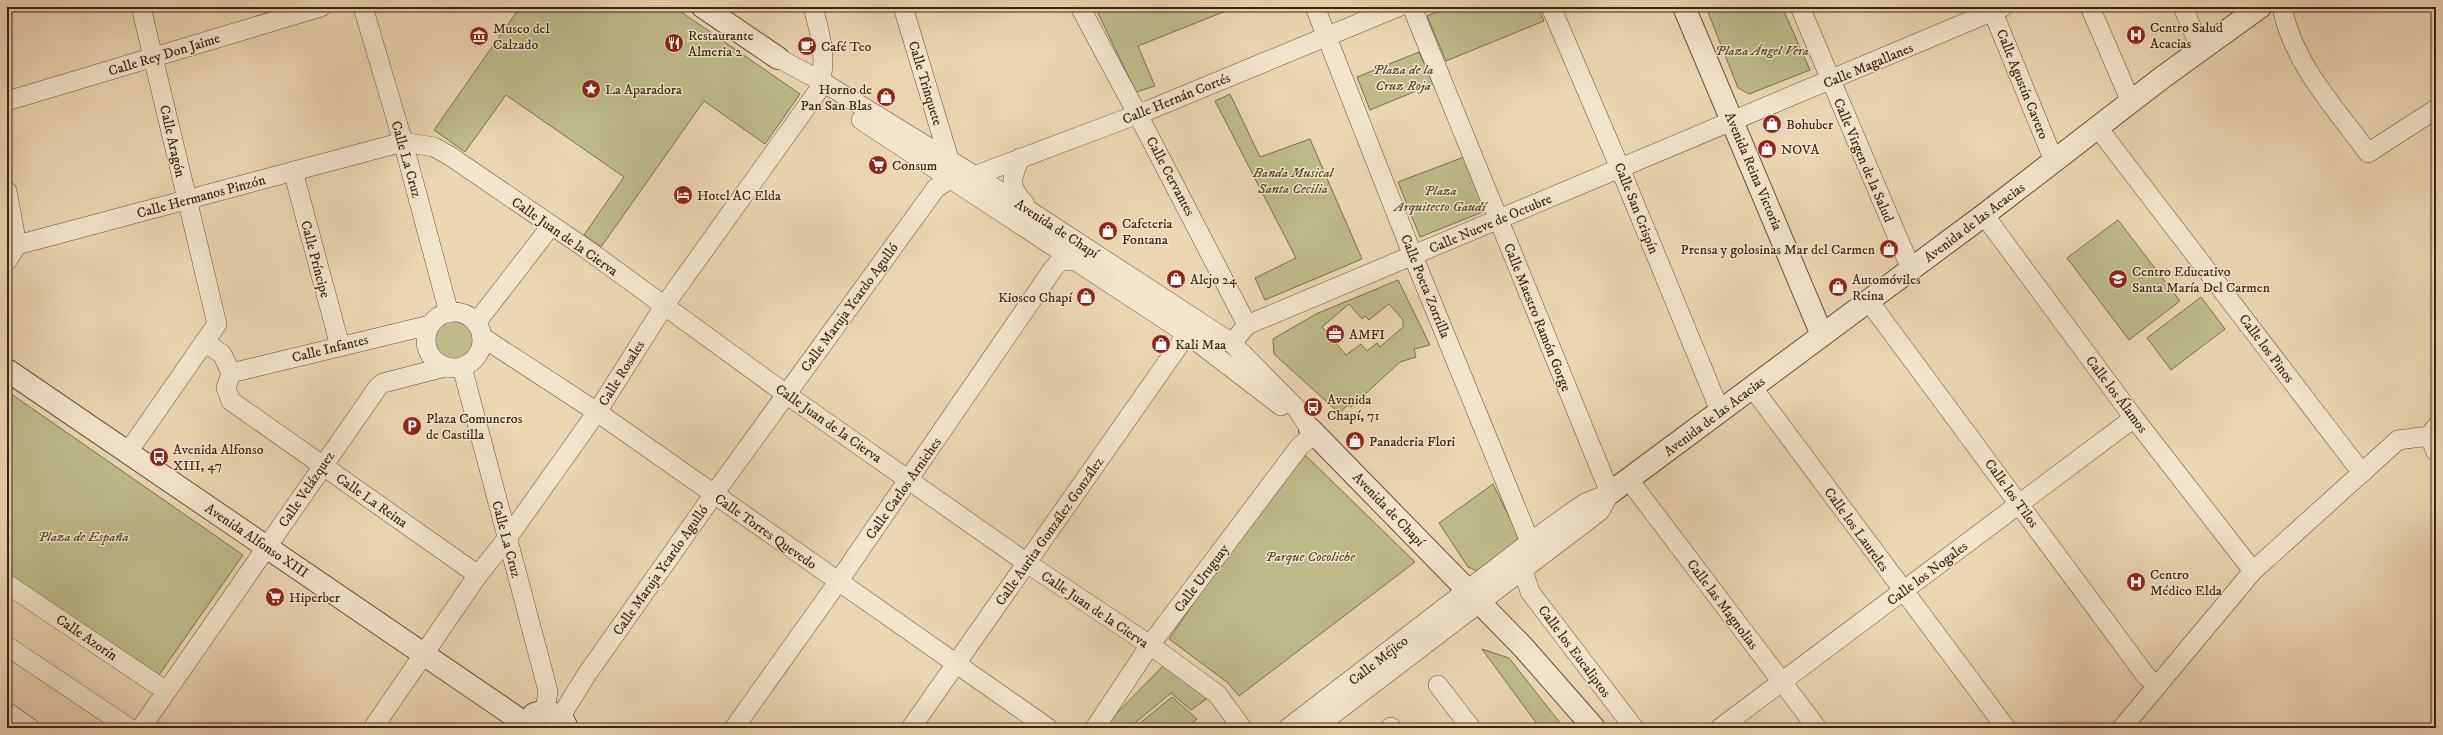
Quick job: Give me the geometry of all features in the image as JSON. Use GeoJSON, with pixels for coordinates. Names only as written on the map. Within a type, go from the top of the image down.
{"type":"FeatureCollection","features":[{"type":"Feature","properties":{"kind":"street","name":"Calle Aragón"},"geometry":{"type":"LineString","coordinates":[[128,452],[216,324],[141,7]]}},
{"type":"Feature","properties":{"kind":"street","name":"Calle Rey Don Jaime"},"geometry":{"type":"LineString","coordinates":[[7,101],[322,7]]}},
{"type":"Feature","properties":{"kind":"street","name":"Calle La Cruz"},"geometry":{"type":"LineString","coordinates":[[363,7],[403,142],[449,313]]}},
{"type":"Feature","properties":{"kind":"street","name":"Avenida de Chapí"},"geometry":{"type":"LineString","coordinates":[[703,7],[819,86],[950,179],[1187,334],[1312,432],[1507,632],[1594,728]]}},
{"type":"Feature","properties":{"kind":"street"},"geometry":{"type":"LineString","coordinates":[[813,7],[822,40],[824,61],[819,86]]}},
{"type":"Feature","properties":{"kind":"street","name":"Calle Trinquete"},"geometry":{"type":"LineString","coordinates":[[903,7],[949,160]]}},
{"type":"Feature","properties":{"kind":"street","name":"Calle Cervantes"},"geometry":{"type":"LineString","coordinates":[[1080,7],[1138,113],[1245,318],[1247,325]]}},
{"type":"Feature","properties":{"kind":"street","name":"Calle Poeta Zorrilla"},"geometry":{"type":"LineString","coordinates":[[1315,7],[1413,256],[1530,542]]}},
{"type":"Feature","properties":{"kind":"street","name":"Calle Hernán Cortés"},"geometry":{"type":"LineString","coordinates":[[950,179],[974,176],[1138,113],[1398,7]]}},
{"type":"Feature","properties":{"kind":"street","name":"Calle Maestro Ramón Gorge"},"geometry":{"type":"LineString","coordinates":[[1412,7],[1610,493]]}},
{"type":"Feature","properties":{"kind":"street","name":"Calle San Crispín"},"geometry":{"type":"LineString","coordinates":[[1550,7],[1620,168],[1720,411]]}},
{"type":"Feature","properties":{"kind":"street","name":"Avenida Reina Victoria"},"geometry":{"type":"LineString","coordinates":[[1684,7],[1822,335]]}},
{"type":"Feature","properties":{"kind":"street","name":"Calle Virgen de la Salud"},"geometry":{"type":"LineString","coordinates":[[1800,7],[1830,81],[1911,269]]}},
{"type":"Feature","properties":{"kind":"street"},"geometry":{"type":"LineString","coordinates":[[2090,7],[2131,102]]}},
{"type":"Feature","properties":{"kind":"street"},"geometry":{"type":"LineString","coordinates":[[2183,7],[2201,50]]}},
{"type":"Feature","properties":{"kind":"street","name":"Avenida de las Acacias"},"geometry":{"type":"LineString","coordinates":[[1473,597],[1530,542],[1585,502],[1610,493],[1629,480],[1868,300],[1984,215],[2131,102],[2260,7]]}},
{"type":"Feature","properties":{"kind":"street"},"geometry":{"type":"LineString","coordinates":[[2282,7],[2285,24],[2301,61],[2368,153],[2436,109]]}},
{"type":"Feature","properties":{"kind":"street","name":"Calle Magallanes"},"geometry":{"type":"LineString","coordinates":[[1733,122],[1996,8]]}},
{"type":"Feature","properties":{"kind":"street","name":"Calle Agustín Cavero"},"geometry":{"type":"LineString","coordinates":[[1996,8],[2054,161]]}},
{"type":"Feature","properties":{"kind":"street","name":"Avenida de Chapí"},"geometry":{"type":"LineString","coordinates":[[819,86],[949,160],[1033,212],[1232,343],[1297,409],[1312,432]]}},
{"type":"Feature","properties":{"kind":"street","name":"Calle Rosales"},"geometry":{"type":"LineString","coordinates":[[373,728],[425,655],[478,575],[506,540],[597,412],[664,306],[819,86]]}},
{"type":"Feature","properties":{"kind":"street","name":"Calle Nueve de Octubre"},"geometry":{"type":"LineString","coordinates":[[1232,343],[1247,325],[1733,122]]}},
{"type":"Feature","properties":{"kind":"street","name":"Calle los Pinos"},"geometry":{"type":"LineString","coordinates":[[2098,128],[2362,473]]}},
{"type":"Feature","properties":{"kind":"street","name":"Calle Hermanos Pinzón"},"geometry":{"type":"LineString","coordinates":[[12,242],[187,200],[403,142]]}},
{"type":"Feature","properties":{"kind":"street","name":"Calle Juan de la Cierva"},"geometry":{"type":"LineString","coordinates":[[403,142],[434,147],[450,156],[585,248],[786,394],[1027,563],[1150,645],[1217,694],[1242,728]]}},
{"type":"Feature","properties":{"kind":"street"},"geometry":{"type":"LineString","coordinates":[[1020,158],[1012,178],[1012,184],[1015,192],[1033,212]]}},
{"type":"Feature","properties":{"kind":"street","name":"Calle Príncipe"},"geometry":{"type":"LineString","coordinates":[[293,171],[340,346]]}},
{"type":"Feature","properties":{"kind":"street","name":"Calle Maruja Ycardo Agulló"},"geometry":{"type":"LineString","coordinates":[[558,718],[587,674],[786,394],[936,188],[950,179]]}},
{"type":"Feature","properties":{"kind":"street"},"geometry":{"type":"LineString","coordinates":[[7,191],[12,242],[7,261]]}},
{"type":"Feature","properties":{"kind":"street","name":"Calle los Álamos"},"geometry":{"type":"LineString","coordinates":[[1984,215],[2134,418],[2253,571]]}},
{"type":"Feature","properties":{"kind":"street"},"geometry":{"type":"LineString","coordinates":[[479,330],[461,313],[449,313],[435,320],[430,325],[426,337],[427,350],[434,361],[453,367],[477,356],[479,330],[551,226]]}},
{"type":"Feature","properties":{"kind":"street","name":"Calle Carlos Arniches"},"geometry":{"type":"LineString","coordinates":[[734,728],[838,582],[1060,261],[1076,261]]}},
{"type":"Feature","properties":{"kind":"street","name":"Calle los Tilos"},"geometry":{"type":"LineString","coordinates":[[1868,300],[2020,503],[2146,676],[2157,685]]}},
{"type":"Feature","properties":{"kind":"street","name":"Calle Infantes"},"geometry":{"type":"LineString","coordinates":[[230,373],[430,325]]}},
{"type":"Feature","properties":{"kind":"street","name":"Calle Torres Quevedo"},"geometry":{"type":"LineString","coordinates":[[479,330],[1048,728]]}},
{"type":"Feature","properties":{"kind":"street","name":"Calle Aurita González González"},"geometry":{"type":"LineString","coordinates":[[911,728],[1187,334]]}},
{"type":"Feature","properties":{"kind":"street"},"geometry":{"type":"LineString","coordinates":[[204,342],[222,354],[230,373]]}},
{"type":"Feature","properties":{"kind":"street","name":"Calle La Cruz"},"geometry":{"type":"LineString","coordinates":[[453,367],[506,540],[548,691],[558,718]]}},
{"type":"Feature","properties":{"kind":"street","name":"Calle Velázquez"},"geometry":{"type":"LineString","coordinates":[[141,728],[322,465],[378,387],[383,383],[453,367]]}},
{"type":"Feature","properties":{"kind":"street","name":"Avenida Alfonso XIII"},"geometry":{"type":"LineString","coordinates":[[7,370],[425,655],[526,726]]}},
{"type":"Feature","properties":{"kind":"street","name":"Calle La Reina"},"geometry":{"type":"LineString","coordinates":[[230,373],[226,388],[231,401],[478,575]]}},
{"type":"Feature","properties":{"kind":"street","name":"Calle los Laureles"},"geometry":{"type":"LineString","coordinates":[[1752,387],[2006,728]]}},
{"type":"Feature","properties":{"kind":"street","name":"Calle los Nogales"},"geometry":{"type":"LineString","coordinates":[[1720,728],[2134,418]]}},
{"type":"Feature","properties":{"kind":"street","name":"Calle Uruguay"},"geometry":{"type":"LineString","coordinates":[[1095,728],[1150,645],[1312,432]]}},
{"type":"Feature","properties":{"kind":"street"},"geometry":{"type":"LineString","coordinates":[[2122,728],[2253,571],[2398,440],[2434,438]]}},
{"type":"Feature","properties":{"kind":"street","name":"Calle las Magnolias"},"geometry":{"type":"LineString","coordinates":[[1629,480],[1817,728]]}},
{"type":"Feature","properties":{"kind":"street","name":"Avenida de las Acacias"},"geometry":{"type":"LineString","coordinates":[[1473,597],[1523,570],[1600,511],[1610,493]]}},
{"type":"Feature","properties":{"kind":"street","name":"Calle los Eucaliptos"},"geometry":{"type":"LineString","coordinates":[[1523,570],[1530,592],[1634,728]]}},
{"type":"Feature","properties":{"kind":"street","name":"Calle Azorín"},"geometry":{"type":"LineString","coordinates":[[7,584],[166,691]]}},
{"type":"Feature","properties":{"kind":"street","name":"Calle Méjico"},"geometry":{"type":"LineString","coordinates":[[1288,728],[1473,597]]}},
{"type":"Feature","properties":{"kind":"street","name":"Calle Méjico"},"geometry":{"type":"LineString","coordinates":[[1316,728],[1473,597]]}},
{"type":"Feature","properties":{"kind":"street"},"geometry":{"type":"LineString","coordinates":[[7,646],[129,728]]}},
{"type":"Feature","properties":{"kind":"street"},"geometry":{"type":"LineString","coordinates":[[1438,685],[1471,728]]}},
{"type":"Feature","properties":{"kind":"street"},"geometry":{"type":"LineString","coordinates":[[7,712],[30,728]]}},
{"type":"Feature","properties":{"kind":"street"},"geometry":{"type":"LineString","coordinates":[[526,726],[534,714],[558,718]]}},
{"type":"Feature","properties":{"kind":"green space"},"geometry":{"type":"Polygon","coordinates":[[[520,7],[674,7],[800,94],[765,144],[704,101],[601,247],[584,235],[624,177],[506,95],[465,152],[434,130],[520,7]]]}},
{"type":"Feature","properties":{"kind":"green space"},"geometry":{"type":"Polygon","coordinates":[[[1095,7],[1236,7],[1138,46],[1155,86],[1136,92],[1095,7]]]}},
{"type":"Feature","properties":{"kind":"green space"},"geometry":{"type":"Polygon","coordinates":[[[1448,7],[1538,7],[1544,21],[1446,61],[1427,16],[1448,7]]]}},
{"type":"Feature","properties":{"kind":"green space","name":"Plaza Ángel Vera"},"geometry":{"type":"Polygon","coordinates":[[[1706,7],[1782,7],[1810,70],[1749,94],[1738,88],[1706,7]]]}},
{"type":"Feature","properties":{"kind":"green space","name":"Plaza de la Cruz Roja"},"geometry":{"type":"Polygon","coordinates":[[[1419,52],[1433,84],[1370,110],[1357,77],[1419,52]]]}},
{"type":"Feature","properties":{"kind":"green space","name":"Banda Musical Santa Cecilia"},"geometry":{"type":"Polygon","coordinates":[[[1230,94],[1260,157],[1310,139],[1362,259],[1265,300],[1255,278],[1296,258],[1215,101],[1230,94]]]}},
{"type":"Feature","properties":{"kind":"green space","name":"Plaza Arquitecto Gaudí"},"geometry":{"type":"Polygon","coordinates":[[[1464,157],[1485,211],[1420,237],[1398,182],[1464,157]]]}},
{"type":"Feature","properties":{"kind":"green space"},"geometry":{"type":"Polygon","coordinates":[[[2118,220],[2180,301],[2129,340],[2067,258],[2118,220]]]}},
{"type":"Feature","properties":{"kind":"green space"},"geometry":{"type":"Polygon","coordinates":[[[1398,280],[1430,345],[1414,349],[1416,357],[1400,362],[1351,407],[1348,405],[1339,413],[1274,354],[1273,339],[1316,314],[1398,280]],[[1349,304],[1322,327],[1346,355],[1361,344],[1367,351],[1377,343],[1380,347],[1403,327],[1403,320],[1389,304],[1369,320],[1365,316],[1362,319],[1349,304]]]}},
{"type":"Feature","properties":{"kind":"green space"},"geometry":{"type":"Polygon","coordinates":[[[2201,297],[2225,329],[2171,370],[2147,338],[2201,297]]]}},
{"type":"Feature","properties":{"kind":"green space"},"geometry":{"type":"Polygon","coordinates":[[[450,321],[458,321],[468,326],[472,333],[472,347],[468,354],[458,359],[450,359],[440,354],[438,351],[435,344],[435,336],[440,326],[443,324],[450,321]]]}},
{"type":"Feature","properties":{"kind":"green space","name":"Plaza de España"},"geometry":{"type":"Polygon","coordinates":[[[7,391],[243,555],[159,675],[150,672],[7,574],[7,391]]]}},
{"type":"Feature","properties":{"kind":"green space","name":"Parque Cocoliche"},"geometry":{"type":"Polygon","coordinates":[[[1303,453],[1415,562],[1239,696],[1227,682],[1169,639],[1215,572],[1303,453]]]}},
{"type":"Feature","properties":{"kind":"green space"},"geometry":{"type":"Polygon","coordinates":[[[1493,484],[1521,541],[1477,571],[1468,567],[1439,523],[1493,484]]]}},
{"type":"Feature","properties":{"kind":"green space"},"geometry":{"type":"Polygon","coordinates":[[[1482,649],[1509,658],[1564,728],[1540,728],[1482,649]]]}},
{"type":"Feature","properties":{"kind":"green space"},"geometry":{"type":"Polygon","coordinates":[[[1165,664],[1212,695],[1191,710],[1171,693],[1129,728],[1102,728],[1165,664]]]}},
{"type":"Feature","properties":{"kind":"green space"},"geometry":{"type":"Polygon","coordinates":[[[1172,697],[1197,719],[1186,728],[1134,728],[1172,697]]]}},
{"type":"Feature","properties":{"kind":"place","name":"Centro Salud Acacias"},"geometry":{"type":"Point","coordinates":[2136,35]}},
{"type":"Feature","properties":{"kind":"place","name":"Museo del Calzado"},"geometry":{"type":"Point","coordinates":[479,36]}},
{"type":"Feature","properties":{"kind":"place","name":"Restaurante Almeria 2"},"geometry":{"type":"Point","coordinates":[674,43]}},
{"type":"Feature","properties":{"kind":"place","name":"Café Teo"},"geometry":{"type":"Point","coordinates":[807,46]}},
{"type":"Feature","properties":{"kind":"place","name":"La Aparadora"},"geometry":{"type":"Point","coordinates":[591,89]}},
{"type":"Feature","properties":{"kind":"place","name":"Horno de Pan San Blas"},"geometry":{"type":"Point","coordinates":[886,97]}},
{"type":"Feature","properties":{"kind":"place","name":"Bohuber"},"geometry":{"type":"Point","coordinates":[1772,124]}},
{"type":"Feature","properties":{"kind":"place","name":"NOVA"},"geometry":{"type":"Point","coordinates":[1767,149]}},
{"type":"Feature","properties":{"kind":"place","name":"Consum"},"geometry":{"type":"Point","coordinates":[878,165]}},
{"type":"Feature","properties":{"kind":"place","name":"Hotel AC Elda"},"geometry":{"type":"Point","coordinates":[683,195]}},
{"type":"Feature","properties":{"kind":"place","name":"Cafeteria Fontana"},"geometry":{"type":"Point","coordinates":[1108,231]}},
{"type":"Feature","properties":{"kind":"place","name":"Prensa y golosinas Mar del Carmen"},"geometry":{"type":"Point","coordinates":[1889,249]}},
{"type":"Feature","properties":{"kind":"place","name":"Alejo 24"},"geometry":{"type":"Point","coordinates":[1176,279]}},
{"type":"Feature","properties":{"kind":"place","name":"Centro Educativo Santa María Del Carmen"},"geometry":{"type":"Point","coordinates":[2118,279]}},
{"type":"Feature","properties":{"kind":"place","name":"Automóviles Reina"},"geometry":{"type":"Point","coordinates":[1838,287]}},
{"type":"Feature","properties":{"kind":"place","name":"Kiosco Chapí"},"geometry":{"type":"Point","coordinates":[1086,297]}},
{"type":"Feature","properties":{"kind":"place","name":"AMFI"},"geometry":{"type":"Point","coordinates":[1335,334]}},
{"type":"Feature","properties":{"kind":"place","name":"Kali Maa"},"geometry":{"type":"Point","coordinates":[1161,344]}},
{"type":"Feature","properties":{"kind":"place","name":"Avenida Chapí, 71"},"geometry":{"type":"Point","coordinates":[1313,407]}},
{"type":"Feature","properties":{"kind":"place","name":"Plaza Comuneros de Castilla"},"geometry":{"type":"Point","coordinates":[412,426]}},
{"type":"Feature","properties":{"kind":"place","name":"Panaderia Flori"},"geometry":{"type":"Point","coordinates":[1355,441]}},
{"type":"Feature","properties":{"kind":"place","name":"Avenida Alfonso XIII, 47"},"geometry":{"type":"Point","coordinates":[159,457]}},
{"type":"Feature","properties":{"kind":"place","name":"Centro Médico Elda"},"geometry":{"type":"Point","coordinates":[2136,582]}},
{"type":"Feature","properties":{"kind":"place","name":"Hiperber"},"geometry":{"type":"Point","coordinates":[275,597]}}]}
